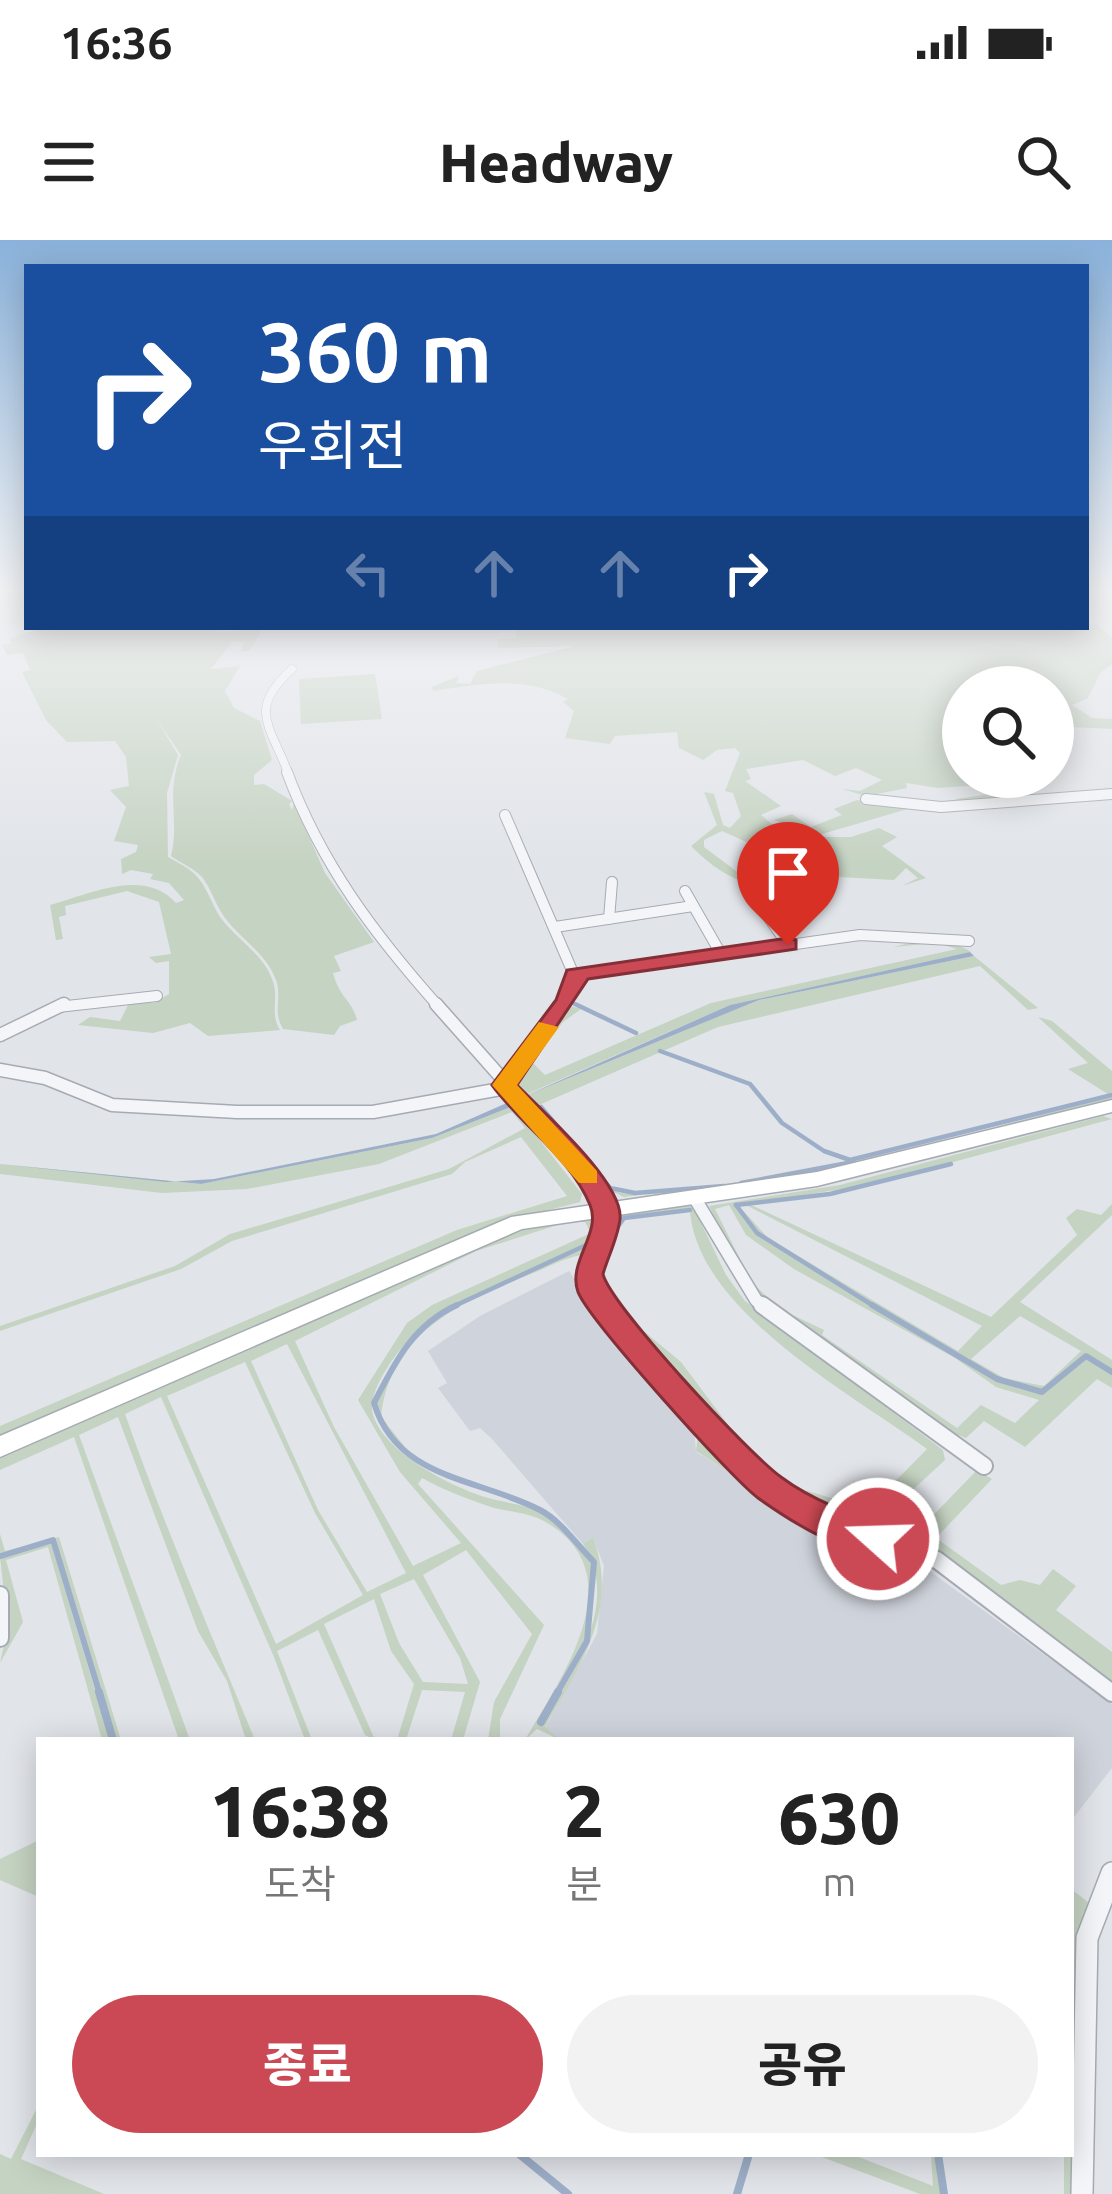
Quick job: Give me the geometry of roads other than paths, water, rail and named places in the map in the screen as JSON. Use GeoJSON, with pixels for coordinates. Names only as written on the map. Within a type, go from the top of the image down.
{"type":"FeatureCollection","features":[{"type":"Feature","properties":{"kind":"main road"},"geometry":{"type":"LineString","coordinates":[[0,1448],[518,1222],[883,1166],[1112,1106]]}},
{"type":"Feature","properties":{"kind":"street"},"geometry":{"type":"LineString","coordinates":[[274,685],[263,705],[316,844],[382,943],[584,1171],[605,1206],[607,1217],[589,1274],[593,1293],[737,1459],[768,1487],[850,1532],[937,1560],[1112,1693]]}},
{"type":"Feature","properties":{"kind":"street"},"geometry":{"type":"LineString","coordinates":[[866,799],[940,807],[1112,794]]}},
{"type":"Feature","properties":{"kind":"street"},"geometry":{"type":"LineString","coordinates":[[0,1089],[3,1070],[45,1078],[112,1105],[276,1114],[375,1113],[446,1104],[505,1087],[578,982],[505,814]]}},
{"type":"Feature","properties":{"kind":"street"},"geometry":{"type":"LineString","coordinates":[[609,919],[612,882]]}},
{"type":"Feature","properties":{"kind":"street"},"geometry":{"type":"LineString","coordinates":[[685,892],[721,954]]}},
{"type":"Feature","properties":{"kind":"street"},"geometry":{"type":"LineString","coordinates":[[758,902],[788,945]]}},
{"type":"Feature","properties":{"kind":"street"},"geometry":{"type":"LineString","coordinates":[[555,927],[693,906]]}},
{"type":"Feature","properties":{"kind":"street"},"geometry":{"type":"LineString","coordinates":[[575,975],[860,935],[969,941]]}},
{"type":"Feature","properties":{"kind":"street"},"geometry":{"type":"LineString","coordinates":[[0,1035],[69,1002],[157,996]]}},
{"type":"Feature","properties":{"kind":"street"},"geometry":{"type":"LineString","coordinates":[[694,1197],[756,1300],[984,1466]]}},
{"type":"Feature","properties":{"kind":"street"},"geometry":{"type":"LineString","coordinates":[[0,1595],[0,1638]]}},
{"type":"Feature","properties":{"kind":"street"},"geometry":{"type":"LineString","coordinates":[[1082,2194],[1088,2049],[1083,1959],[1089,1916],[1112,1873]]}},
{"type":"Feature","properties":{"kind":"water"},"geometry":{"type":"Polygon","coordinates":[[[970,952],[974,956],[759,1000],[525,1096],[730,1005],[970,952]]]}},
{"type":"Feature","properties":{"kind":"water"},"geometry":{"type":"Polygon","coordinates":[[[509,1102],[513,1106],[432,1138],[201,1184],[175,1181],[214,1179],[436,1134],[509,1102]]]}},
{"type":"Feature","properties":{"kind":"water"},"geometry":{"type":"Polygon","coordinates":[[[0,1164],[175,1181],[166,1182],[0,1164]]]}},
{"type":"Feature","properties":{"kind":"waterway"},"geometry":{"type":"LineString","coordinates":[[570,1002],[576,1005]]}},
{"type":"Feature","properties":{"kind":"waterway"},"geometry":{"type":"LineString","coordinates":[[576,1005],[582,1007]]}},
{"type":"Feature","properties":{"kind":"waterway"},"geometry":{"type":"LineString","coordinates":[[576,1005],[636,1033]]}},
{"type":"Feature","properties":{"kind":"waterway"},"geometry":{"type":"LineString","coordinates":[[660,1051],[750,1084],[782,1123],[824,1151],[850,1160],[1112,1095]]}},
{"type":"Feature","properties":{"kind":"waterway"},"geometry":{"type":"LineString","coordinates":[[541,1107],[610,1188],[635,1193],[724,1186]]}},
{"type":"Feature","properties":{"kind":"waterway"},"geometry":{"type":"LineString","coordinates":[[741,1183],[853,1162]]}},
{"type":"Feature","properties":{"kind":"waterway"},"geometry":{"type":"LineString","coordinates":[[876,1307],[757,1233],[736,1205],[830,1194],[951,1164]]}},
{"type":"Feature","properties":{"kind":"waterway"},"geometry":{"type":"LineString","coordinates":[[612,1235],[624,1218],[690,1210]]}},
{"type":"Feature","properties":{"kind":"waterway"},"geometry":{"type":"LineString","coordinates":[[450,1308],[595,1241]]}},
{"type":"Feature","properties":{"kind":"waterway"},"geometry":{"type":"LineString","coordinates":[[457,1305],[417,1334],[374,1403],[401,1448],[443,1473],[547,1514],[594,1562],[587,1641],[556,1695]]}},
{"type":"Feature","properties":{"kind":"waterway"},"geometry":{"type":"LineString","coordinates":[[872,1305],[876,1307]]}},
{"type":"Feature","properties":{"kind":"waterway"},"geometry":{"type":"LineString","coordinates":[[876,1307],[997,1379],[1042,1392],[1086,1356],[1112,1372]]}},
{"type":"Feature","properties":{"kind":"waterway"},"geometry":{"type":"LineString","coordinates":[[1,1556],[53,1540],[100,1695]]}},
{"type":"Feature","properties":{"kind":"waterway"},"geometry":{"type":"LineString","coordinates":[[99,1692],[112,1737]]}},
{"type":"Feature","properties":{"kind":"waterway"},"geometry":{"type":"LineString","coordinates":[[541,1722],[558,1692]]}},
{"type":"Feature","properties":{"kind":"waterway"},"geometry":{"type":"LineString","coordinates":[[523,2157],[568,2194]]}},
{"type":"Feature","properties":{"kind":"waterway"},"geometry":{"type":"LineString","coordinates":[[737,2194],[748,2157]]}},
{"type":"Feature","properties":{"kind":"waterway"},"geometry":{"type":"LineString","coordinates":[[938,2157],[944,2194]]}}]}
